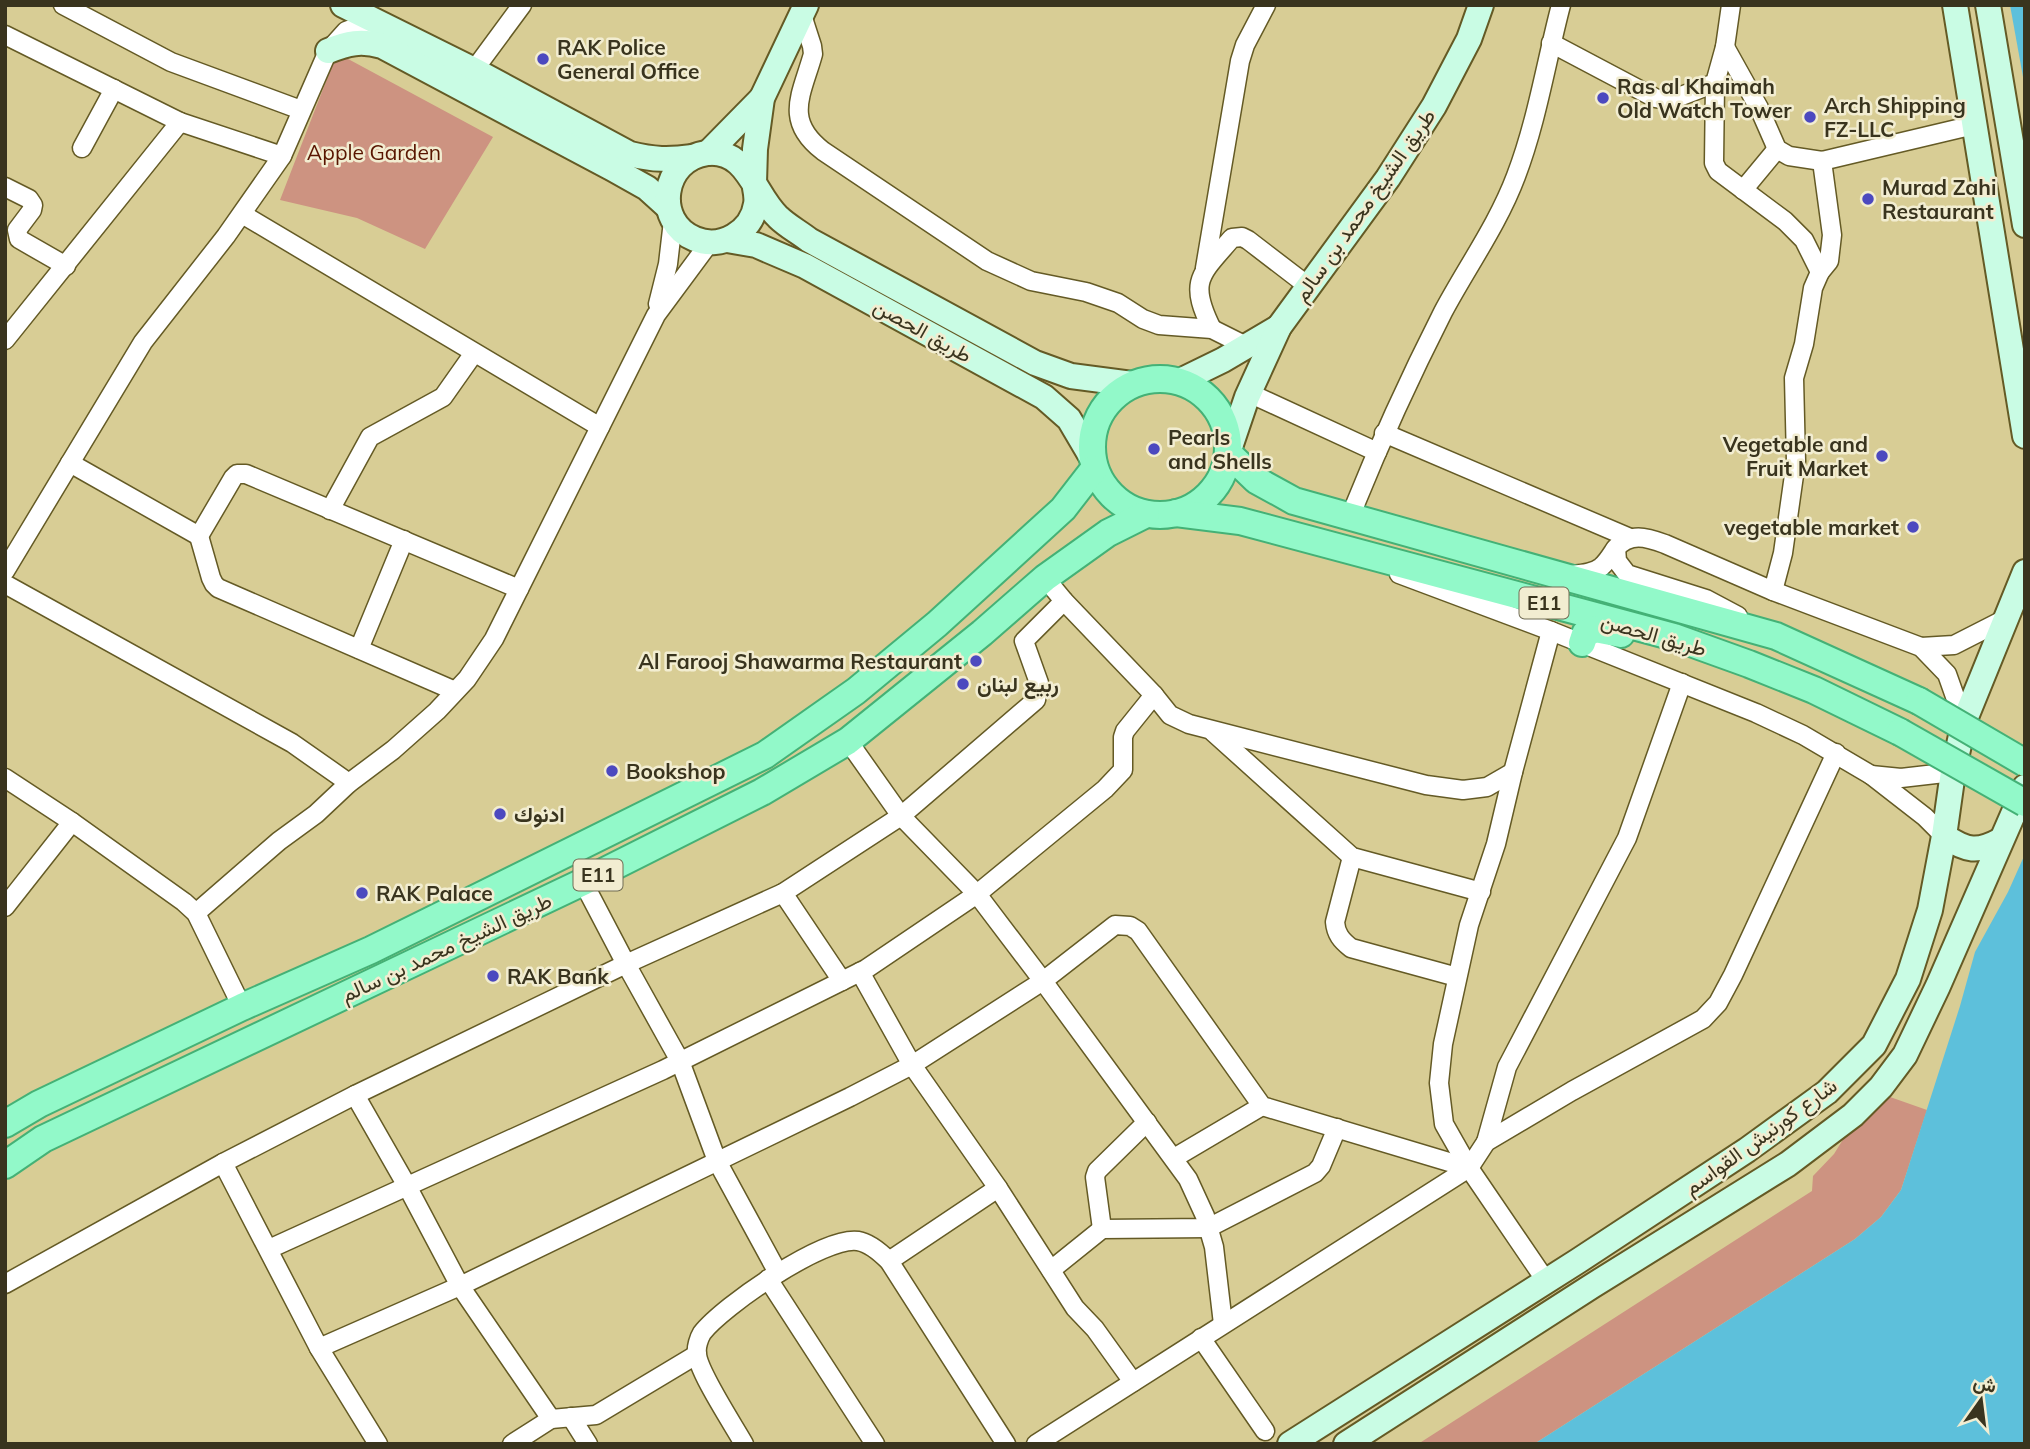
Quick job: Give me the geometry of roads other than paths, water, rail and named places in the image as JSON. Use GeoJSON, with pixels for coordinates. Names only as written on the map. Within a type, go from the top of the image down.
{"type":"FeatureCollection","features":[{"type":"Feature","properties":{"kind":"main road"},"geometry":{"type":"LineString","coordinates":[[343,5],[474,70],[630,154],[666,161],[722,154],[736,160],[747,170],[755,185]]}},
{"type":"Feature","properties":{"kind":"main road","name":"طريق الشيخ محمد بن سالم"},"geometry":{"type":"LineString","coordinates":[[1228,453],[1249,393],[1279,327],[1388,178],[1434,106],[1469,39],[1481,5]]}},
{"type":"Feature","properties":{"kind":"main road"},"geometry":{"type":"LineString","coordinates":[[1955,5],[2025,436]]}},
{"type":"Feature","properties":{"kind":"main road"},"geometry":{"type":"LineString","coordinates":[[1988,5],[2025,225]]}},
{"type":"Feature","properties":{"kind":"main road"},"geometry":{"type":"LineString","coordinates":[[328,51],[350,42],[366,41],[382,46],[647,188],[683,232],[696,240],[719,241],[741,232],[751,219],[756,204],[755,149],[762,98],[794,19]]}},
{"type":"Feature","properties":{"kind":"main road"},"geometry":{"type":"LineString","coordinates":[[670,214],[667,192],[671,177],[681,165],[700,155],[762,98]]}},
{"type":"Feature","properties":{"kind":"main road","name":"طريق الحصن"},"geometry":{"type":"LineString","coordinates":[[755,185],[777,217],[808,240],[1035,363],[1071,376],[1132,384]]}},
{"type":"Feature","properties":{"kind":"main road","name":"طريق الحصن"},"geometry":{"type":"LineString","coordinates":[[719,241],[756,246],[788,258],[1044,397],[1069,419],[1093,463]]}},
{"type":"Feature","properties":{"kind":"main road","name":"طريق الشيخ محمد بن سالم"},"geometry":{"type":"LineString","coordinates":[[1180,381],[1279,327]]}},
{"type":"Feature","properties":{"kind":"main road"},"geometry":{"type":"LineString","coordinates":[[1155,379],[1180,381],[1197,389],[1211,401],[1222,417],[1227,434],[1228,453],[1223,474],[1212,492],[1196,505],[1176,513],[1146,514],[1129,508],[1114,498],[1102,485],[1093,463],[1092,435],[1099,414],[1113,396],[1132,384],[1155,379]]}},
{"type":"Feature","properties":{"kind":"main road"},"geometry":{"type":"LineString","coordinates":[[993,392],[1023,385]]}},
{"type":"Feature","properties":{"kind":"main road","name":"طريق الحصن"},"geometry":{"type":"LineString","coordinates":[[1228,453],[1256,480],[1294,501],[1776,636],[1919,701],[2025,763]]}},
{"type":"Feature","properties":{"kind":"main road","name":"طريق الشيخ محمد بن سالم"},"geometry":{"type":"LineString","coordinates":[[5,1124],[39,1104],[242,1007],[371,950],[765,755],[856,691],[937,624],[1063,509],[1093,463]]}},
{"type":"Feature","properties":{"kind":"main road","name":"طريق الحصن"},"geometry":{"type":"LineString","coordinates":[[1176,513],[1240,521],[1674,638],[1814,690],[1900,732],[2025,803]]}},
{"type":"Feature","properties":{"kind":"main road","name":"طريق الشيخ محمد بن سالم"},"geometry":{"type":"LineString","coordinates":[[5,1165],[43,1139],[583,882],[762,792],[848,741],[982,634],[1045,578],[1108,533],[1146,514]]}},
{"type":"Feature","properties":{"kind":"main road","name":"شارع كورنيش القواسم"},"geometry":{"type":"LineString","coordinates":[[1290,1444],[1736,1158],[1828,1092],[1874,1045],[1908,979],[1930,910],[1944,836],[1952,772],[1964,722],[2015,614],[2025,572]]}},
{"type":"Feature","properties":{"kind":"main road"},"geometry":{"type":"LineString","coordinates":[[1582,643],[1584,635],[1595,629],[1612,631],[1673,649],[1900,732]]}},
{"type":"Feature","properties":{"kind":"main road","name":"شارع كورنيش القواسم"},"geometry":{"type":"LineString","coordinates":[[1346,1444],[1788,1164],[1853,1115],[1881,1087],[1905,1055],[2025,787]]}},
{"type":"Feature","properties":{"kind":"main road"},"geometry":{"type":"LineString","coordinates":[[1944,836],[1969,849],[1985,849],[2001,840]]}},
{"type":"Feature","properties":{"kind":"main road"},"geometry":{"type":"LineString","coordinates":[[1603,1245],[1608,1216]]}},
{"type":"Feature","properties":{"kind":"street"},"geometry":{"type":"LineString","coordinates":[[62,5],[171,62],[301,110]]}},
{"type":"Feature","properties":{"kind":"street"},"geometry":{"type":"LineString","coordinates":[[474,70],[522,5]]}},
{"type":"Feature","properties":{"kind":"street"},"geometry":{"type":"LineString","coordinates":[[1212,329],[1198,293],[1205,268],[1240,61],[1245,45],[1266,5]]}},
{"type":"Feature","properties":{"kind":"street"},"geometry":{"type":"LineString","coordinates":[[1350,517],[1384,433],[1443,312],[1515,179],[1531,133],[1561,5]]}},
{"type":"Feature","properties":{"kind":"street"},"geometry":{"type":"LineString","coordinates":[[1731,5],[1715,83],[1714,163],[1718,171],[1785,221],[1804,240],[1820,272]]}},
{"type":"Feature","properties":{"kind":"street"},"geometry":{"type":"LineString","coordinates":[[794,19],[812,46],[813,54],[798,110],[799,121],[812,142],[822,150],[987,261],[1011,273],[1031,281],[1090,293],[1118,303],[1143,319],[1159,325],[1212,329],[1246,346]]}},
{"type":"Feature","properties":{"kind":"street"},"geometry":{"type":"LineString","coordinates":[[5,571],[143,342],[242,214],[282,156],[328,51],[346,31],[378,22]]}},
{"type":"Feature","properties":{"kind":"street"},"geometry":{"type":"LineString","coordinates":[[5,35],[180,122],[282,156]]}},
{"type":"Feature","properties":{"kind":"street"},"geometry":{"type":"LineString","coordinates":[[1551,43],[1655,98],[1676,98],[1715,83]]}},
{"type":"Feature","properties":{"kind":"street"},"geometry":{"type":"LineString","coordinates":[[1724,47],[1759,108],[1777,149],[1789,156],[1822,162],[1974,125]]}},
{"type":"Feature","properties":{"kind":"street"},"geometry":{"type":"LineString","coordinates":[[82,148],[114,89]]}},
{"type":"Feature","properties":{"kind":"street"},"geometry":{"type":"LineString","coordinates":[[5,340],[180,122]]}},
{"type":"Feature","properties":{"kind":"street"},"geometry":{"type":"LineString","coordinates":[[1743,190],[1777,149]]}},
{"type":"Feature","properties":{"kind":"street"},"geometry":{"type":"LineString","coordinates":[[1773,591],[1783,553],[1796,461],[1794,377],[1804,344],[1813,288],[1820,272],[1829,261],[1832,235],[1822,162]]}},
{"type":"Feature","properties":{"kind":"street"},"geometry":{"type":"LineString","coordinates":[[5,187],[29,199],[33,205],[18,230],[19,239],[66,266]]}},
{"type":"Feature","properties":{"kind":"street"},"geometry":{"type":"LineString","coordinates":[[242,214],[600,427]]}},
{"type":"Feature","properties":{"kind":"street"},"geometry":{"type":"LineString","coordinates":[[196,913],[279,841],[316,814],[349,783],[393,750],[437,711],[467,679],[494,639],[656,315],[668,264],[670,214]]}},
{"type":"Feature","properties":{"kind":"street"},"geometry":{"type":"LineString","coordinates":[[1205,268],[1232,238],[1242,237],[1308,286]]}},
{"type":"Feature","properties":{"kind":"street"},"geometry":{"type":"LineString","coordinates":[[656,315],[719,241]]}},
{"type":"Feature","properties":{"kind":"street"},"geometry":{"type":"LineString","coordinates":[[330,510],[370,437],[443,397],[474,353]]}},
{"type":"Feature","properties":{"kind":"street"},"geometry":{"type":"LineString","coordinates":[[1249,393],[1377,452]]}},
{"type":"Feature","properties":{"kind":"street"},"geometry":{"type":"LineString","coordinates":[[1384,433],[1623,543]]}},
{"type":"Feature","properties":{"kind":"street"},"geometry":{"type":"LineString","coordinates":[[70,463],[199,536],[211,578],[218,588],[455,691]]}},
{"type":"Feature","properties":{"kind":"street"},"geometry":{"type":"LineString","coordinates":[[199,536],[237,474],[246,474],[519,589]]}},
{"type":"Feature","properties":{"kind":"street"},"geometry":{"type":"LineString","coordinates":[[1566,576],[1592,572],[1602,566],[1623,543],[1637,536],[1651,538],[1773,591],[1921,647],[1954,645],[2015,614]]}},
{"type":"Feature","properties":{"kind":"street"},"geometry":{"type":"LineString","coordinates":[[359,649],[404,540]]}},
{"type":"Feature","properties":{"kind":"street"},"geometry":{"type":"LineString","coordinates":[[1315,542],[1552,631],[1756,713],[1836,753],[1871,775],[1925,817],[1944,836]]}},
{"type":"Feature","properties":{"kind":"street"},"geometry":{"type":"LineString","coordinates":[[1623,543],[1617,561],[1627,574],[1706,599],[1776,636]]}},
{"type":"Feature","properties":{"kind":"street"},"geometry":{"type":"LineString","coordinates":[[1045,578],[1170,715],[1189,724],[1426,785],[1463,790],[1487,788],[1513,772]]}},
{"type":"Feature","properties":{"kind":"street"},"geometry":{"type":"LineString","coordinates":[[5,584],[292,743],[349,783]]}},
{"type":"Feature","properties":{"kind":"street"},"geometry":{"type":"LineString","coordinates":[[5,1284],[223,1163],[355,1095],[626,964],[783,893],[901,816],[1036,700],[1039,683],[1024,641],[1064,601]]}},
{"type":"Feature","properties":{"kind":"street"},"geometry":{"type":"LineString","coordinates":[[1546,1281],[1469,1168],[1444,1124],[1439,1083],[1443,1044],[1469,925],[1496,844],[1552,631]]}},
{"type":"Feature","properties":{"kind":"street"},"geometry":{"type":"LineString","coordinates":[[1921,647],[1947,674],[1964,722]]}},
{"type":"Feature","properties":{"kind":"street"},"geometry":{"type":"LineString","coordinates":[[1036,1444],[1469,1168],[1486,1142],[1507,1067],[1627,838],[1682,683]]}},
{"type":"Feature","properties":{"kind":"street"},"geometry":{"type":"LineString","coordinates":[[269,1249],[680,1061],[860,972],[977,894],[1105,789],[1123,770],[1123,737],[1154,695]]}},
{"type":"Feature","properties":{"kind":"street"},"geometry":{"type":"LineString","coordinates":[[1210,730],[1352,857],[1482,892]]}},
{"type":"Feature","properties":{"kind":"street"},"geometry":{"type":"LineString","coordinates":[[848,741],[901,816],[977,894],[1188,1179],[1214,1247],[1223,1324]]}},
{"type":"Feature","properties":{"kind":"street"},"geometry":{"type":"LineString","coordinates":[[1486,1142],[1703,1019],[1718,1003],[1734,975],[1836,753]]}},
{"type":"Feature","properties":{"kind":"street"},"geometry":{"type":"LineString","coordinates":[[1871,775],[1900,778],[1952,772]]}},
{"type":"Feature","properties":{"kind":"street"},"geometry":{"type":"LineString","coordinates":[[5,778],[72,822],[196,913],[242,1007]]}},
{"type":"Feature","properties":{"kind":"street"},"geometry":{"type":"LineString","coordinates":[[5,907],[72,822]]}},
{"type":"Feature","properties":{"kind":"street"},"geometry":{"type":"LineString","coordinates":[[1352,857],[1335,922],[1335,931],[1342,941],[1351,948],[1457,976]]}},
{"type":"Feature","properties":{"kind":"street"},"geometry":{"type":"LineString","coordinates":[[583,882],[680,1061],[717,1161],[773,1276],[875,1444]]}},
{"type":"Feature","properties":{"kind":"street"},"geometry":{"type":"LineString","coordinates":[[783,893],[842,981]]}},
{"type":"Feature","properties":{"kind":"street"},"geometry":{"type":"LineString","coordinates":[[320,1348],[460,1286],[912,1065],[1043,981],[1115,925],[1130,926],[1138,931],[1262,1106],[1469,1168]]}},
{"type":"Feature","properties":{"kind":"street"},"geometry":{"type":"LineString","coordinates":[[860,972],[912,1065],[998,1188],[1075,1308],[1095,1329],[1133,1382]]}},
{"type":"Feature","properties":{"kind":"street"},"geometry":{"type":"LineString","coordinates":[[355,1095],[460,1286],[551,1419]]}},
{"type":"Feature","properties":{"kind":"street"},"geometry":{"type":"LineString","coordinates":[[1174,1158],[1262,1106]]}},
{"type":"Feature","properties":{"kind":"street"},"geometry":{"type":"LineString","coordinates":[[1102,1229],[1095,1177],[1097,1171],[1147,1122]]}},
{"type":"Feature","properties":{"kind":"street"},"geometry":{"type":"LineString","coordinates":[[1051,1270],[1102,1229],[1208,1228],[1315,1173],[1321,1166],[1337,1128]]}},
{"type":"Feature","properties":{"kind":"street"},"geometry":{"type":"LineString","coordinates":[[223,1163],[320,1348],[378,1444]]}},
{"type":"Feature","properties":{"kind":"street"},"geometry":{"type":"LineString","coordinates":[[890,1261],[998,1188]]}},
{"type":"Feature","properties":{"kind":"street"},"geometry":{"type":"LineString","coordinates":[[744,1444],[707,1380],[696,1355],[701,1334],[734,1303],[773,1276],[835,1244],[858,1241],[877,1249],[890,1261],[1006,1444]]}},
{"type":"Feature","properties":{"kind":"street"},"geometry":{"type":"LineString","coordinates":[[1201,1338],[1265,1431]]}},
{"type":"Feature","properties":{"kind":"street"},"geometry":{"type":"LineString","coordinates":[[512,1444],[551,1419],[596,1415],[696,1355]]}},
{"type":"Feature","properties":{"kind":"street"},"geometry":{"type":"LineString","coordinates":[[571,1417],[588,1444]]}},
{"type":"Feature","properties":{"kind":"water"},"geometry":{"type":"Polygon","coordinates":[[[2010,5],[2025,5],[2025,88],[2010,5]]]}},
{"type":"Feature","properties":{"kind":"water"},"geometry":{"type":"Polygon","coordinates":[[[2025,854],[2025,1444],[1534,1444],[1855,1239],[1881,1217],[1901,1190],[1975,952],[2008,892],[2025,854]]]}},
{"type":"Feature","properties":{"kind":"place","name":"RAK Police General Office"},"geometry":{"type":"Point","coordinates":[543,59]}},
{"type":"Feature","properties":{"kind":"place","name":"Ras al Khaimah Old Watch Tower"},"geometry":{"type":"Point","coordinates":[1603,98]}},
{"type":"Feature","properties":{"kind":"place","name":"Arch Shipping FZ-LLC"},"geometry":{"type":"Point","coordinates":[1810,117]}},
{"type":"Feature","properties":{"kind":"place","name":"Murad Zahi Restaurant"},"geometry":{"type":"Point","coordinates":[1868,199]}},
{"type":"Feature","properties":{"kind":"place","name":"Pearls and Shells"},"geometry":{"type":"Point","coordinates":[1154,449]}},
{"type":"Feature","properties":{"kind":"place","name":"Vegetable and Fruit Market"},"geometry":{"type":"Point","coordinates":[1882,456]}},
{"type":"Feature","properties":{"kind":"place","name":"vegetable market"},"geometry":{"type":"Point","coordinates":[1913,527]}},
{"type":"Feature","properties":{"kind":"place","name":"Al Farooj Shawarma Restaurant"},"geometry":{"type":"Point","coordinates":[976,661]}},
{"type":"Feature","properties":{"kind":"place","name":"ربيع لبنان"},"geometry":{"type":"Point","coordinates":[963,684]}},
{"type":"Feature","properties":{"kind":"place","name":"Bookshop"},"geometry":{"type":"Point","coordinates":[612,771]}},
{"type":"Feature","properties":{"kind":"place","name":"ادنوك"},"geometry":{"type":"Point","coordinates":[500,814]}},
{"type":"Feature","properties":{"kind":"place","name":"RAK Palace"},"geometry":{"type":"Point","coordinates":[362,893]}},
{"type":"Feature","properties":{"kind":"place","name":"RAK Bank"},"geometry":{"type":"Point","coordinates":[493,976]}},
{"type":"Feature","properties":{"kind":"park label","name":"Apple Garden"},"geometry":{"type":"Point","coordinates":[374,152]}}]}
